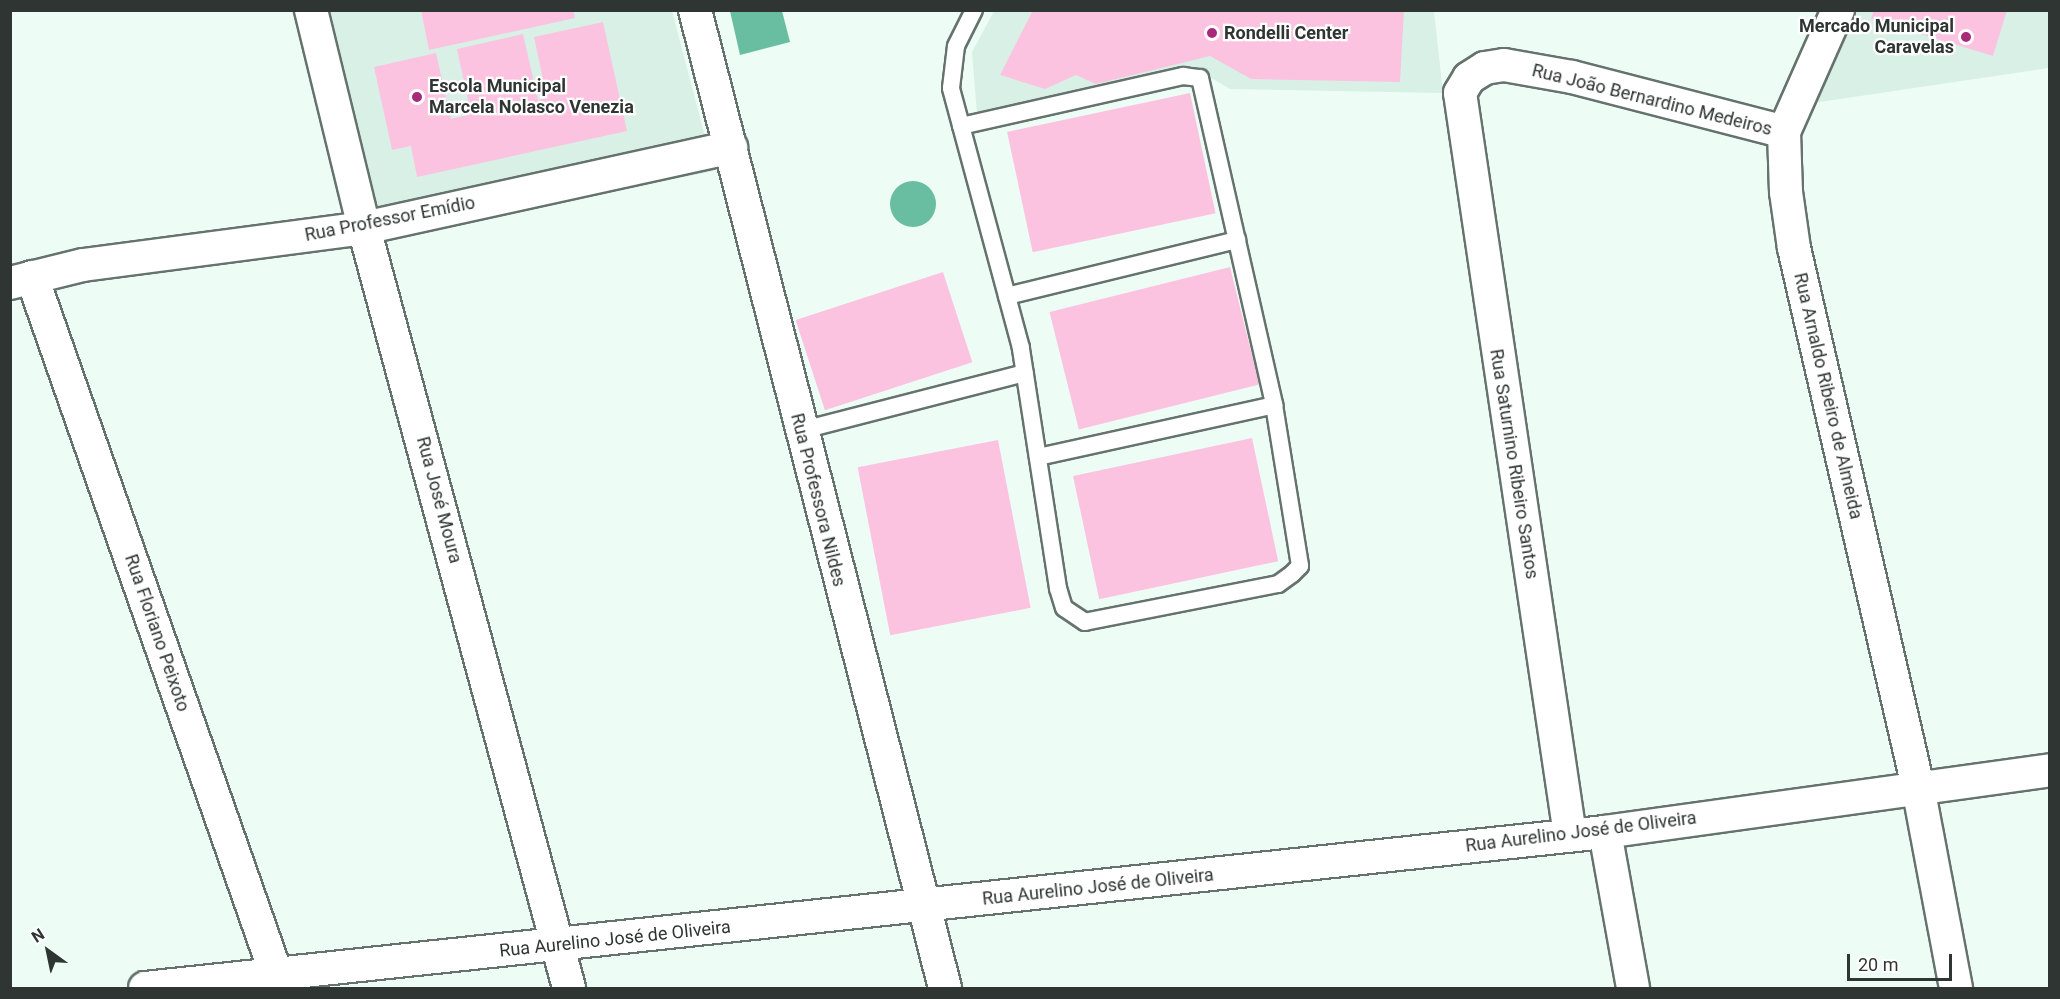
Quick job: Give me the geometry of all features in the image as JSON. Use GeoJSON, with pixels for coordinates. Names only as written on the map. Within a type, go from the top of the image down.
{"type":"FeatureCollection","features":[{"type":"Feature","properties":{"kind":"street","name":"Rua José Moura"},"geometry":{"type":"LineString","coordinates":[[312,10],[364,228],[569,988]]}},
{"type":"Feature","properties":{"kind":"street","name":"Rua Professora Nildes"},"geometry":{"type":"LineString","coordinates":[[695,10],[731,147],[799,431],[945,988]]}},
{"type":"Feature","properties":{"kind":"street","name":"Rua Arnaldo Ribeiro de Almeida"},"geometry":{"type":"LineString","coordinates":[[1838,10],[1784,132],[1786,192],[1794,248],[1918,787],[1956,988]]}},
{"type":"Feature","properties":{"kind":"street","name":"Rua João Bernardino Medeiros"},"geometry":{"type":"LineString","coordinates":[[1460,93],[1469,78],[1485,68],[1504,65],[1572,77],[1784,132]]}},
{"type":"Feature","properties":{"kind":"street","name":"Rua Saturnino Ribeiro Santos"},"geometry":{"type":"LineString","coordinates":[[1460,93],[1570,835]]}},
{"type":"Feature","properties":{"kind":"street","name":"Rua Professor Emídio"},"geometry":{"type":"LineString","coordinates":[[21,280],[83,265],[364,228],[731,147]]}},
{"type":"Feature","properties":{"kind":"street","name":"Rua Floriano Peixoto"},"geometry":{"type":"LineString","coordinates":[[21,280],[279,982]]}},
{"type":"Feature","properties":{"kind":"street","name":"Rua Aurelino José de Oliveira"},"geometry":{"type":"LineString","coordinates":[[145,988],[279,982],[558,945],[1605,832],[2049,770]]}},
{"type":"Feature","properties":{"kind":"street"},"geometry":{"type":"LineString","coordinates":[[1605,832],[1633,988]]}},
{"type":"Feature","properties":{"kind":"lane"},"geometry":{"type":"LineString","coordinates":[[961,126],[1183,76],[1200,78],[1274,405],[1300,566],[1278,584],[1085,622],[1064,608],[1058,588],[1025,373],[961,126],[950,75],[956,46],[975,10]]}},
{"type":"Feature","properties":{"kind":"lane"},"geometry":{"type":"LineString","coordinates":[[1006,296],[1237,240]]}},
{"type":"Feature","properties":{"kind":"lane"},"geometry":{"type":"LineString","coordinates":[[799,431],[1025,373]]}},
{"type":"Feature","properties":{"kind":"lane"},"geometry":{"type":"LineString","coordinates":[[1038,457],[1274,405]]}},
{"type":"Feature","properties":{"kind":"shaded area"},"geometry":{"type":"Polygon","coordinates":[[[327,11],[672,11],[714,171],[386,237],[327,11]]]}},
{"type":"Feature","properties":{"kind":"shaded area"},"geometry":{"type":"Polygon","coordinates":[[[730,11],[782,11],[790,42],[740,55],[730,11]]]}},
{"type":"Feature","properties":{"kind":"shaded area","name":"Rondelli Center"},"geometry":{"type":"Polygon","coordinates":[[[994,11],[1434,11],[1443,93],[1230,89],[1191,66],[977,114],[972,52],[994,11]]]}},
{"type":"Feature","properties":{"kind":"shaded area"},"geometry":{"type":"Polygon","coordinates":[[[1850,11],[2049,11],[2049,68],[1813,103],[1850,11]]]}},
{"type":"Feature","properties":{"kind":"shaded area"},"geometry":{"type":"Polygon","coordinates":[[[913,181],[929,188],[936,204],[929,220],[913,227],[897,220],[890,204],[897,188],[913,181]]]}},
{"type":"Feature","properties":{"kind":"building"},"geometry":{"type":"Polygon","coordinates":[[[421,10],[573,10],[575,18],[429,50],[421,10]]]}},
{"type":"Feature","properties":{"kind":"building","name":"Rondelli Center"},"geometry":{"type":"Polygon","coordinates":[[[1033,10],[1404,10],[1400,82],[1251,79],[1210,56],[1096,84],[1076,75],[1045,89],[1000,75],[1033,10]]]}},
{"type":"Feature","properties":{"kind":"building","name":"Mercado Municipal Caravelas"},"geometry":{"type":"Polygon","coordinates":[[[1874,10],[2007,10],[1993,56],[1871,19],[1874,10]]]}},
{"type":"Feature","properties":{"kind":"building"},"geometry":{"type":"Polygon","coordinates":[[[603,22],[627,131],[417,177],[411,146],[392,150],[374,67],[436,53],[451,119],[471,114],[457,49],[523,34],[538,100],[547,98],[534,37],[603,22]]]}},
{"type":"Feature","properties":{"kind":"building"},"geometry":{"type":"Polygon","coordinates":[[[1190,93],[1216,213],[1033,252],[1007,132],[1190,93]]]}},
{"type":"Feature","properties":{"kind":"building"},"geometry":{"type":"Polygon","coordinates":[[[1230,267],[1259,384],[1079,429],[1050,312],[1230,267]]]}},
{"type":"Feature","properties":{"kind":"building"},"geometry":{"type":"Polygon","coordinates":[[[943,272],[972,362],[825,410],[796,320],[943,272]]]}},
{"type":"Feature","properties":{"kind":"building"},"geometry":{"type":"Polygon","coordinates":[[[1252,438],[1278,561],[1099,599],[1073,476],[1252,438]]]}},
{"type":"Feature","properties":{"kind":"building"},"geometry":{"type":"Polygon","coordinates":[[[998,440],[1031,608],[890,635],[858,467],[998,440]]]}},
{"type":"Feature","properties":{"kind":"place","name":"Rondelli Center"},"geometry":{"type":"Point","coordinates":[1212,33]}},
{"type":"Feature","properties":{"kind":"place","name":"Mercado Municipal Caravelas"},"geometry":{"type":"Point","coordinates":[1966,37]}},
{"type":"Feature","properties":{"kind":"place","name":"Escola Municipal Marcela Nolasco Venezia"},"geometry":{"type":"Point","coordinates":[417,97]}}]}
